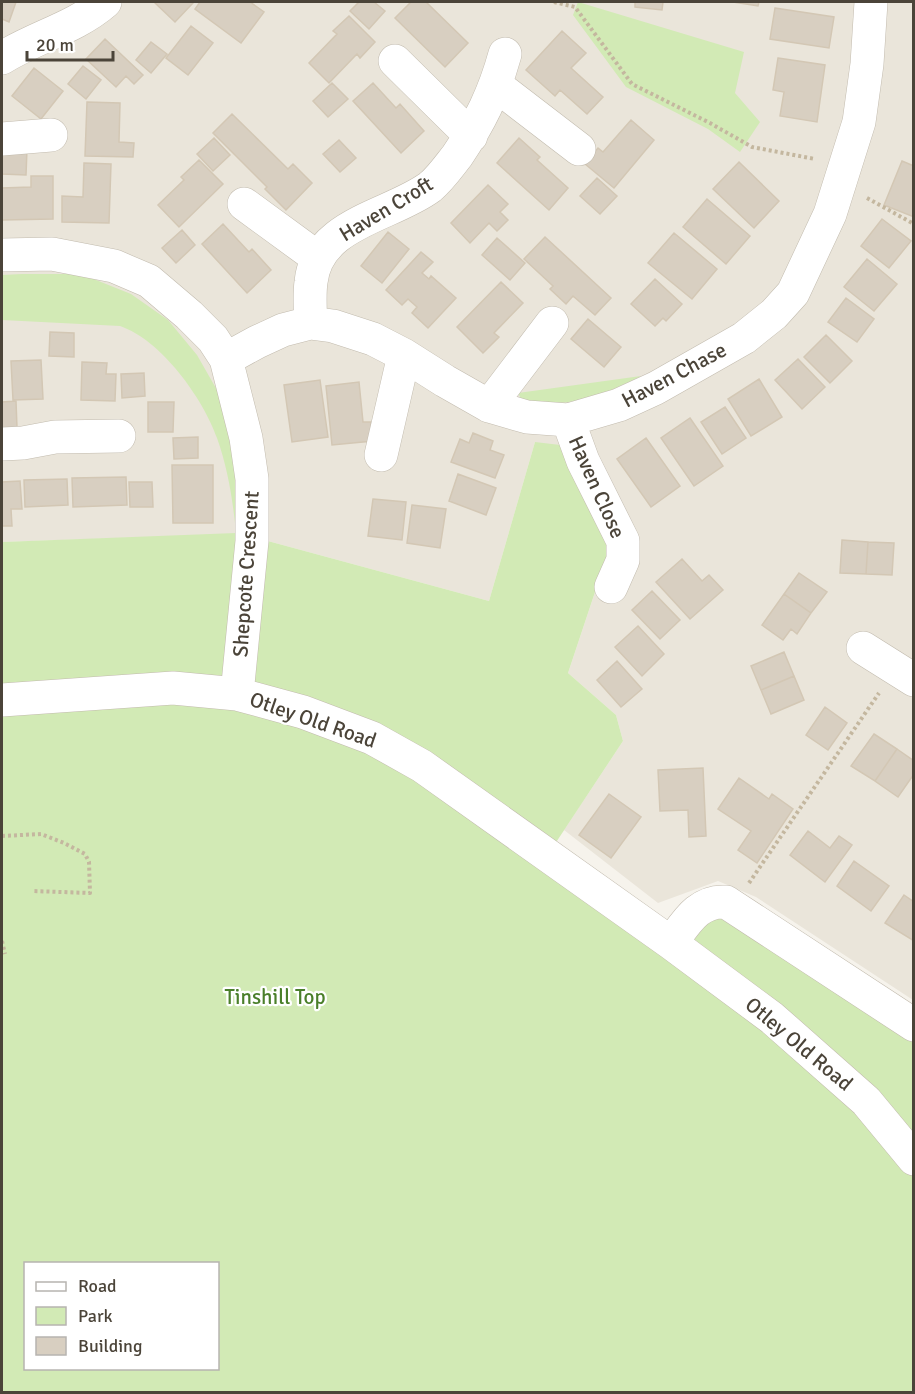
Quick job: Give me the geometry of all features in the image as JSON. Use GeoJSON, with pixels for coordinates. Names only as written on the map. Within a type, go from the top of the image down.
{"type":"FeatureCollection","features":[{"type":"Feature","properties":{"kind":"street"},"geometry":{"type":"LineString","coordinates":[[2,58],[71,24],[93,12],[105,2]]}},
{"type":"Feature","properties":{"kind":"street","name":"Haven Chase"},"geometry":{"type":"LineString","coordinates":[[226,360],[283,330],[310,323],[333,326],[374,339],[489,406],[527,417],[568,420],[619,405],[656,388],[744,338],[774,314],[793,293],[830,214],[859,122],[867,64],[871,2]]}},
{"type":"Feature","properties":{"kind":"street","name":"Haven Croft"},"geometry":{"type":"LineString","coordinates":[[310,323],[311,280],[318,258],[338,236],[353,226],[405,202],[431,186],[471,136],[486,110],[497,86],[506,54]]}},
{"type":"Feature","properties":{"kind":"street"},"geometry":{"type":"LineString","coordinates":[[395,61],[471,136]]}},
{"type":"Feature","properties":{"kind":"street"},"geometry":{"type":"LineString","coordinates":[[497,86],[579,149]]}},
{"type":"Feature","properties":{"kind":"street"},"geometry":{"type":"LineString","coordinates":[[2,139],[51,135]]}},
{"type":"Feature","properties":{"kind":"street"},"geometry":{"type":"LineString","coordinates":[[244,204],[318,258]]}},
{"type":"Feature","properties":{"kind":"street","name":"Shepcote Crescent"},"geometry":{"type":"LineString","coordinates":[[2,255],[52,254],[114,266],[149,281],[213,339],[226,360],[246,438],[252,479],[252,541],[237,694]]}},
{"type":"Feature","properties":{"kind":"street"},"geometry":{"type":"LineString","coordinates":[[489,406],[552,323]]}},
{"type":"Feature","properties":{"kind":"street"},"geometry":{"type":"LineString","coordinates":[[381,455],[404,355]]}},
{"type":"Feature","properties":{"kind":"street","name":"Haven Close"},"geometry":{"type":"LineString","coordinates":[[568,420],[583,461],[623,541],[623,560],[611,587]]}},
{"type":"Feature","properties":{"kind":"street"},"geometry":{"type":"LineString","coordinates":[[2,444],[55,437],[119,436]]}},
{"type":"Feature","properties":{"kind":"street"},"geometry":{"type":"LineString","coordinates":[[863,648],[904,674]]}},
{"type":"Feature","properties":{"kind":"street","name":"Otley Old Road"},"geometry":{"type":"LineString","coordinates":[[2,700],[173,688],[237,694],[303,712],[372,738],[422,766],[671,943],[772,1018],[866,1101],[914,1159]]}},
{"type":"Feature","properties":{"kind":"street"},"geometry":{"type":"LineString","coordinates":[[671,943],[694,912],[716,901],[726,902],[914,1024]]}},
{"type":"Feature","properties":{"kind":"path"},"geometry":{"type":"LineString","coordinates":[[554,2],[575,6],[632,84],[752,147],[843,174],[914,224]]}},
{"type":"Feature","properties":{"kind":"path"},"geometry":{"type":"LineString","coordinates":[[733,906],[904,674]]}},
{"type":"Feature","properties":{"kind":"path"},"geometry":{"type":"LineString","coordinates":[[2,836],[41,834],[85,854],[89,862],[90,893],[32,891]]}},
{"type":"Feature","properties":{"kind":"path"},"geometry":{"type":"LineString","coordinates":[[2,941],[5,954]]}},
{"type":"Feature","properties":{"kind":"shaded area"},"geometry":{"type":"Polygon","coordinates":[[[2,2],[913,2],[913,1000],[756,897],[718,881],[658,903],[564,830],[623,741],[616,715],[568,673],[598,583],[535,442],[489,601],[242,534],[2,542],[2,2]]]}},
{"type":"Feature","properties":{"kind":"green space"},"geometry":{"type":"Polygon","coordinates":[[[578,2],[744,52],[735,93],[760,122],[740,152],[708,129],[626,87],[573,15],[578,2]]]}},
{"type":"Feature","properties":{"kind":"green space","name":"Tinshill Top"},"geometry":{"type":"Polygon","coordinates":[[[81,274],[131,294],[168,320],[197,355],[217,390],[233,438],[242,534],[489,601],[535,442],[577,447],[617,526],[568,673],[616,715],[623,741],[547,856],[671,943],[705,905],[913,1025],[913,1392],[2,1392],[2,542],[236,533],[230,485],[217,438],[202,406],[179,372],[165,357],[135,333],[120,326],[2,320],[2,275],[81,274]]]}},
{"type":"Feature","properties":{"kind":"green space"},"geometry":{"type":"Polygon","coordinates":[[[641,376],[611,390],[583,400],[569,402],[538,402],[521,399],[518,393],[641,376]]]}},
{"type":"Feature","properties":{"kind":"building"},"geometry":{"type":"Polygon","coordinates":[[[2,2],[16,2],[9,22],[2,19],[2,2]]]}},
{"type":"Feature","properties":{"kind":"building"},"geometry":{"type":"Polygon","coordinates":[[[154,2],[191,2],[193,3],[175,22],[154,2]]]}},
{"type":"Feature","properties":{"kind":"building"},"geometry":{"type":"Polygon","coordinates":[[[200,2],[250,2],[264,12],[241,43],[195,9],[200,2]]]}},
{"type":"Feature","properties":{"kind":"building"},"geometry":{"type":"Polygon","coordinates":[[[359,2],[374,2],[385,11],[369,29],[350,11],[359,2]]]}},
{"type":"Feature","properties":{"kind":"building"},"geometry":{"type":"Polygon","coordinates":[[[411,2],[426,2],[468,43],[445,67],[395,18],[411,2]]]}},
{"type":"Feature","properties":{"kind":"building"},"geometry":{"type":"Polygon","coordinates":[[[635,2],[663,2],[662,10],[635,7],[635,2]]]}},
{"type":"Feature","properties":{"kind":"building"},"geometry":{"type":"Polygon","coordinates":[[[733,2],[759,2],[758,6],[733,2]]]}},
{"type":"Feature","properties":{"kind":"building"},"geometry":{"type":"Polygon","coordinates":[[[775,8],[834,17],[829,48],[770,39],[775,8]]]}},
{"type":"Feature","properties":{"kind":"building"},"geometry":{"type":"Polygon","coordinates":[[[349,16],[375,42],[360,58],[357,54],[329,83],[309,63],[337,34],[333,31],[349,16]]]}},
{"type":"Feature","properties":{"kind":"building"},"geometry":{"type":"Polygon","coordinates":[[[191,26],[213,43],[188,75],[166,58],[191,26]]]}},
{"type":"Feature","properties":{"kind":"building"},"geometry":{"type":"Polygon","coordinates":[[[562,31],[586,53],[571,68],[603,97],[587,114],[560,90],[555,96],[526,70],[562,31]]]}},
{"type":"Feature","properties":{"kind":"building"},"geometry":{"type":"Polygon","coordinates":[[[105,39],[143,75],[134,84],[126,76],[116,87],[86,59],[105,39]]]}},
{"type":"Feature","properties":{"kind":"building"},"geometry":{"type":"Polygon","coordinates":[[[151,42],[167,54],[151,73],[136,60],[151,42]]]}},
{"type":"Feature","properties":{"kind":"building"},"geometry":{"type":"Polygon","coordinates":[[[778,58],[825,65],[817,122],[780,116],[784,92],[773,90],[778,58]]]}},
{"type":"Feature","properties":{"kind":"building"},"geometry":{"type":"Polygon","coordinates":[[[83,66],[101,80],[86,99],[68,84],[83,66]]]}},
{"type":"Feature","properties":{"kind":"building"},"geometry":{"type":"Polygon","coordinates":[[[34,68],[63,91],[41,119],[12,96],[34,68]]]}},
{"type":"Feature","properties":{"kind":"building"},"geometry":{"type":"Polygon","coordinates":[[[332,83],[348,99],[328,117],[313,101],[332,83]]]}},
{"type":"Feature","properties":{"kind":"building"},"geometry":{"type":"Polygon","coordinates":[[[373,83],[396,108],[400,104],[424,131],[401,153],[353,101],[373,83]]]}},
{"type":"Feature","properties":{"kind":"building"},"geometry":{"type":"Polygon","coordinates":[[[87,102],[120,103],[119,142],[134,143],[133,157],[85,156],[87,102]]]}},
{"type":"Feature","properties":{"kind":"building"},"geometry":{"type":"Polygon","coordinates":[[[232,114],[288,169],[293,164],[312,183],[286,210],[265,189],[267,187],[213,133],[232,114]]]}},
{"type":"Feature","properties":{"kind":"building"},"geometry":{"type":"Polygon","coordinates":[[[631,120],[654,140],[614,188],[585,164],[598,148],[603,152],[631,120]]]}},
{"type":"Feature","properties":{"kind":"building"},"geometry":{"type":"Polygon","coordinates":[[[214,138],[230,155],[213,171],[197,154],[214,138]]]}},
{"type":"Feature","properties":{"kind":"building"},"geometry":{"type":"Polygon","coordinates":[[[519,138],[540,157],[537,160],[568,188],[549,210],[497,163],[519,138]]]}},
{"type":"Feature","properties":{"kind":"building"},"geometry":{"type":"Polygon","coordinates":[[[339,140],[356,158],[340,172],[323,154],[339,140]]]}},
{"type":"Feature","properties":{"kind":"building"},"geometry":{"type":"Polygon","coordinates":[[[2,149],[27,149],[26,175],[2,174],[2,149]]]}},
{"type":"Feature","properties":{"kind":"building"},"geometry":{"type":"Polygon","coordinates":[[[199,160],[223,184],[179,227],[158,205],[184,180],[181,177],[199,160]]]}},
{"type":"Feature","properties":{"kind":"building"},"geometry":{"type":"Polygon","coordinates":[[[902,161],[914,166],[914,217],[884,205],[902,161]]]}},
{"type":"Feature","properties":{"kind":"building"},"geometry":{"type":"Polygon","coordinates":[[[739,162],[779,201],[754,228],[713,189],[739,162]]]}},
{"type":"Feature","properties":{"kind":"building"},"geometry":{"type":"Polygon","coordinates":[[[84,163],[111,164],[109,223],[62,222],[62,196],[83,197],[84,163]]]}},
{"type":"Feature","properties":{"kind":"building"},"geometry":{"type":"Polygon","coordinates":[[[31,176],[53,176],[53,219],[2,220],[2,188],[31,187],[31,176]]]}},
{"type":"Feature","properties":{"kind":"building"},"geometry":{"type":"Polygon","coordinates":[[[597,178],[617,196],[600,214],[580,196],[597,178]]]}},
{"type":"Feature","properties":{"kind":"building"},"geometry":{"type":"Polygon","coordinates":[[[488,185],[508,204],[500,212],[508,220],[497,231],[489,223],[470,243],[451,223],[488,185]]]}},
{"type":"Feature","properties":{"kind":"building"},"geometry":{"type":"Polygon","coordinates":[[[707,199],[750,236],[726,264],[683,227],[707,199]]]}},
{"type":"Feature","properties":{"kind":"building"},"geometry":{"type":"Polygon","coordinates":[[[882,219],[911,241],[889,268],[861,246],[882,219]]]}},
{"type":"Feature","properties":{"kind":"building"},"geometry":{"type":"Polygon","coordinates":[[[223,224],[249,252],[252,249],[271,270],[247,293],[202,244],[223,224]]]}},
{"type":"Feature","properties":{"kind":"building"},"geometry":{"type":"Polygon","coordinates":[[[182,230],[195,245],[176,263],[162,248],[182,230]]]}},
{"type":"Feature","properties":{"kind":"building"},"geometry":{"type":"Polygon","coordinates":[[[388,232],[409,249],[382,283],[361,266],[388,232]]]}},
{"type":"Feature","properties":{"kind":"building"},"geometry":{"type":"Polygon","coordinates":[[[674,233],[717,269],[692,299],[648,263],[674,233]]]}},
{"type":"Feature","properties":{"kind":"building"},"geometry":{"type":"Polygon","coordinates":[[[545,237],[611,298],[595,315],[573,296],[566,304],[550,289],[553,286],[524,259],[545,237]]]}},
{"type":"Feature","properties":{"kind":"building"},"geometry":{"type":"Polygon","coordinates":[[[497,238],[525,263],[510,280],[482,255],[497,238]]]}},
{"type":"Feature","properties":{"kind":"building"},"geometry":{"type":"Polygon","coordinates":[[[421,252],[433,262],[422,273],[429,279],[431,276],[456,298],[428,328],[412,313],[417,307],[408,299],[402,305],[386,290],[421,252]]]}},
{"type":"Feature","properties":{"kind":"building"},"geometry":{"type":"Polygon","coordinates":[[[867,259],[897,284],[874,311],[844,287],[867,259]]]}},
{"type":"Feature","properties":{"kind":"building"},"geometry":{"type":"Polygon","coordinates":[[[655,279],[682,304],[666,321],[663,318],[655,326],[631,304],[655,279]]]}},
{"type":"Feature","properties":{"kind":"building"},"geometry":{"type":"Polygon","coordinates":[[[501,282],[523,303],[494,333],[499,337],[483,353],[457,327],[501,282]]]}},
{"type":"Feature","properties":{"kind":"building"},"geometry":{"type":"Polygon","coordinates":[[[846,298],[874,319],[857,342],[828,322],[846,298]]]}},
{"type":"Feature","properties":{"kind":"building"},"geometry":{"type":"Polygon","coordinates":[[[588,319],[621,347],[604,367],[571,339],[588,319]]]}},
{"type":"Feature","properties":{"kind":"building"},"geometry":{"type":"Polygon","coordinates":[[[50,332],[74,333],[74,357],[49,356],[50,332]]]}},
{"type":"Feature","properties":{"kind":"building"},"geometry":{"type":"Polygon","coordinates":[[[826,335],[852,361],[830,383],[804,357],[826,335]]]}},
{"type":"Feature","properties":{"kind":"building"},"geometry":{"type":"Polygon","coordinates":[[[798,359],[825,387],[802,409],[775,380],[798,359]]]}},
{"type":"Feature","properties":{"kind":"building"},"geometry":{"type":"Polygon","coordinates":[[[41,360],[43,399],[13,400],[11,361],[41,360]]]}},
{"type":"Feature","properties":{"kind":"building"},"geometry":{"type":"Polygon","coordinates":[[[82,362],[107,363],[106,374],[116,374],[115,401],[81,400],[82,362]]]}},
{"type":"Feature","properties":{"kind":"building"},"geometry":{"type":"Polygon","coordinates":[[[144,373],[145,396],[122,398],[121,374],[144,373]]]}},
{"type":"Feature","properties":{"kind":"building"},"geometry":{"type":"Polygon","coordinates":[[[759,379],[782,417],[751,436],[728,399],[759,379]]]}},
{"type":"Feature","properties":{"kind":"building"},"geometry":{"type":"Polygon","coordinates":[[[320,380],[328,437],[292,442],[284,385],[320,380]]]}},
{"type":"Feature","properties":{"kind":"building"},"geometry":{"type":"Polygon","coordinates":[[[359,382],[363,422],[371,422],[373,441],[332,445],[326,386],[359,382]]]}},
{"type":"Feature","properties":{"kind":"building"},"geometry":{"type":"Polygon","coordinates":[[[16,401],[17,428],[2,428],[2,402],[16,401]]]}},
{"type":"Feature","properties":{"kind":"building"},"geometry":{"type":"Polygon","coordinates":[[[148,402],[174,402],[173,432],[148,432],[148,402]]]}},
{"type":"Feature","properties":{"kind":"building"},"geometry":{"type":"Polygon","coordinates":[[[725,407],[746,438],[722,454],[701,422],[725,407]]]}},
{"type":"Feature","properties":{"kind":"building"},"geometry":{"type":"Polygon","coordinates":[[[690,418],[723,466],[694,486],[661,438],[690,418]]]}},
{"type":"Feature","properties":{"kind":"building"},"geometry":{"type":"Polygon","coordinates":[[[473,433],[493,441],[490,450],[504,455],[495,478],[451,462],[460,439],[469,443],[473,433]]]}},
{"type":"Feature","properties":{"kind":"building"},"geometry":{"type":"Polygon","coordinates":[[[198,437],[198,458],[174,459],[173,438],[198,437]]]}},
{"type":"Feature","properties":{"kind":"building"},"geometry":{"type":"Polygon","coordinates":[[[646,438],[680,486],[651,507],[617,459],[646,438]]]}},
{"type":"Feature","properties":{"kind":"building"},"geometry":{"type":"Polygon","coordinates":[[[172,465],[213,465],[213,523],[173,523],[172,465]]]}},
{"type":"Feature","properties":{"kind":"building"},"geometry":{"type":"Polygon","coordinates":[[[458,474],[496,488],[486,515],[449,501],[458,474]]]}},
{"type":"Feature","properties":{"kind":"building"},"geometry":{"type":"Polygon","coordinates":[[[126,477],[127,505],[73,507],[72,478],[126,477]]]}},
{"type":"Feature","properties":{"kind":"building"},"geometry":{"type":"Polygon","coordinates":[[[67,479],[68,505],[25,507],[24,480],[67,479]]]}},
{"type":"Feature","properties":{"kind":"building"},"geometry":{"type":"Polygon","coordinates":[[[20,481],[22,509],[11,509],[12,526],[2,526],[2,482],[20,481]]]}},
{"type":"Feature","properties":{"kind":"building"},"geometry":{"type":"Polygon","coordinates":[[[129,482],[152,482],[153,507],[130,507],[129,482]]]}},
{"type":"Feature","properties":{"kind":"building"},"geometry":{"type":"Polygon","coordinates":[[[373,499],[406,502],[402,540],[368,536],[373,499]]]}},
{"type":"Feature","properties":{"kind":"building"},"geometry":{"type":"Polygon","coordinates":[[[412,505],[446,509],[440,548],[407,543],[412,505]]]}},
{"type":"Feature","properties":{"kind":"building"},"geometry":{"type":"Polygon","coordinates":[[[842,540],[868,542],[866,574],[840,573],[842,540]]]}},
{"type":"Feature","properties":{"kind":"building"},"geometry":{"type":"Polygon","coordinates":[[[868,542],[894,543],[892,575],[866,574],[868,542]]]}},
{"type":"Feature","properties":{"kind":"building"},"geometry":{"type":"Polygon","coordinates":[[[682,559],[702,581],[709,575],[723,590],[690,619],[656,582],[682,559]]]}},
{"type":"Feature","properties":{"kind":"building"},"geometry":{"type":"Polygon","coordinates":[[[799,573],[827,592],[811,613],[784,594],[799,573]]]}},
{"type":"Feature","properties":{"kind":"building"},"geometry":{"type":"Polygon","coordinates":[[[652,591],[680,620],[660,639],[632,610],[652,591]]]}},
{"type":"Feature","properties":{"kind":"building"},"geometry":{"type":"Polygon","coordinates":[[[784,594],[811,613],[797,634],[791,629],[783,640],[762,625],[784,594]]]}},
{"type":"Feature","properties":{"kind":"building"},"geometry":{"type":"Polygon","coordinates":[[[638,626],[664,654],[642,676],[615,647],[638,626]]]}},
{"type":"Feature","properties":{"kind":"building"},"geometry":{"type":"Polygon","coordinates":[[[784,652],[794,676],[761,690],[751,666],[784,652]]]}},
{"type":"Feature","properties":{"kind":"building"},"geometry":{"type":"Polygon","coordinates":[[[617,661],[642,689],[621,707],[597,680],[617,661]]]}},
{"type":"Feature","properties":{"kind":"building"},"geometry":{"type":"Polygon","coordinates":[[[794,676],[804,700],[771,714],[761,690],[794,676]]]}},
{"type":"Feature","properties":{"kind":"building"},"geometry":{"type":"Polygon","coordinates":[[[825,707],[847,723],[828,750],[806,735],[825,707]]]}},
{"type":"Feature","properties":{"kind":"building"},"geometry":{"type":"Polygon","coordinates":[[[874,734],[897,749],[875,781],[851,766],[874,734]]]}},
{"type":"Feature","properties":{"kind":"building"},"geometry":{"type":"Polygon","coordinates":[[[897,749],[914,761],[914,774],[898,797],[875,781],[897,749]]]}},
{"type":"Feature","properties":{"kind":"building"},"geometry":{"type":"Polygon","coordinates":[[[703,768],[706,836],[689,837],[688,810],[660,811],[658,770],[703,768]]]}},
{"type":"Feature","properties":{"kind":"building"},"geometry":{"type":"Polygon","coordinates":[[[739,778],[769,799],[772,794],[793,809],[757,863],[738,850],[751,831],[718,809],[739,778]]]}},
{"type":"Feature","properties":{"kind":"building"},"geometry":{"type":"Polygon","coordinates":[[[609,794],[641,817],[611,858],[579,835],[609,794]]]}},
{"type":"Feature","properties":{"kind":"building"},"geometry":{"type":"Polygon","coordinates":[[[808,831],[830,848],[839,836],[852,845],[825,882],[790,855],[808,831]]]}},
{"type":"Feature","properties":{"kind":"building"},"geometry":{"type":"Polygon","coordinates":[[[854,861],[889,886],[871,911],[837,886],[854,861]]]}},
{"type":"Feature","properties":{"kind":"building"},"geometry":{"type":"Polygon","coordinates":[[[904,895],[914,902],[914,941],[885,923],[904,895]]]}}]}
